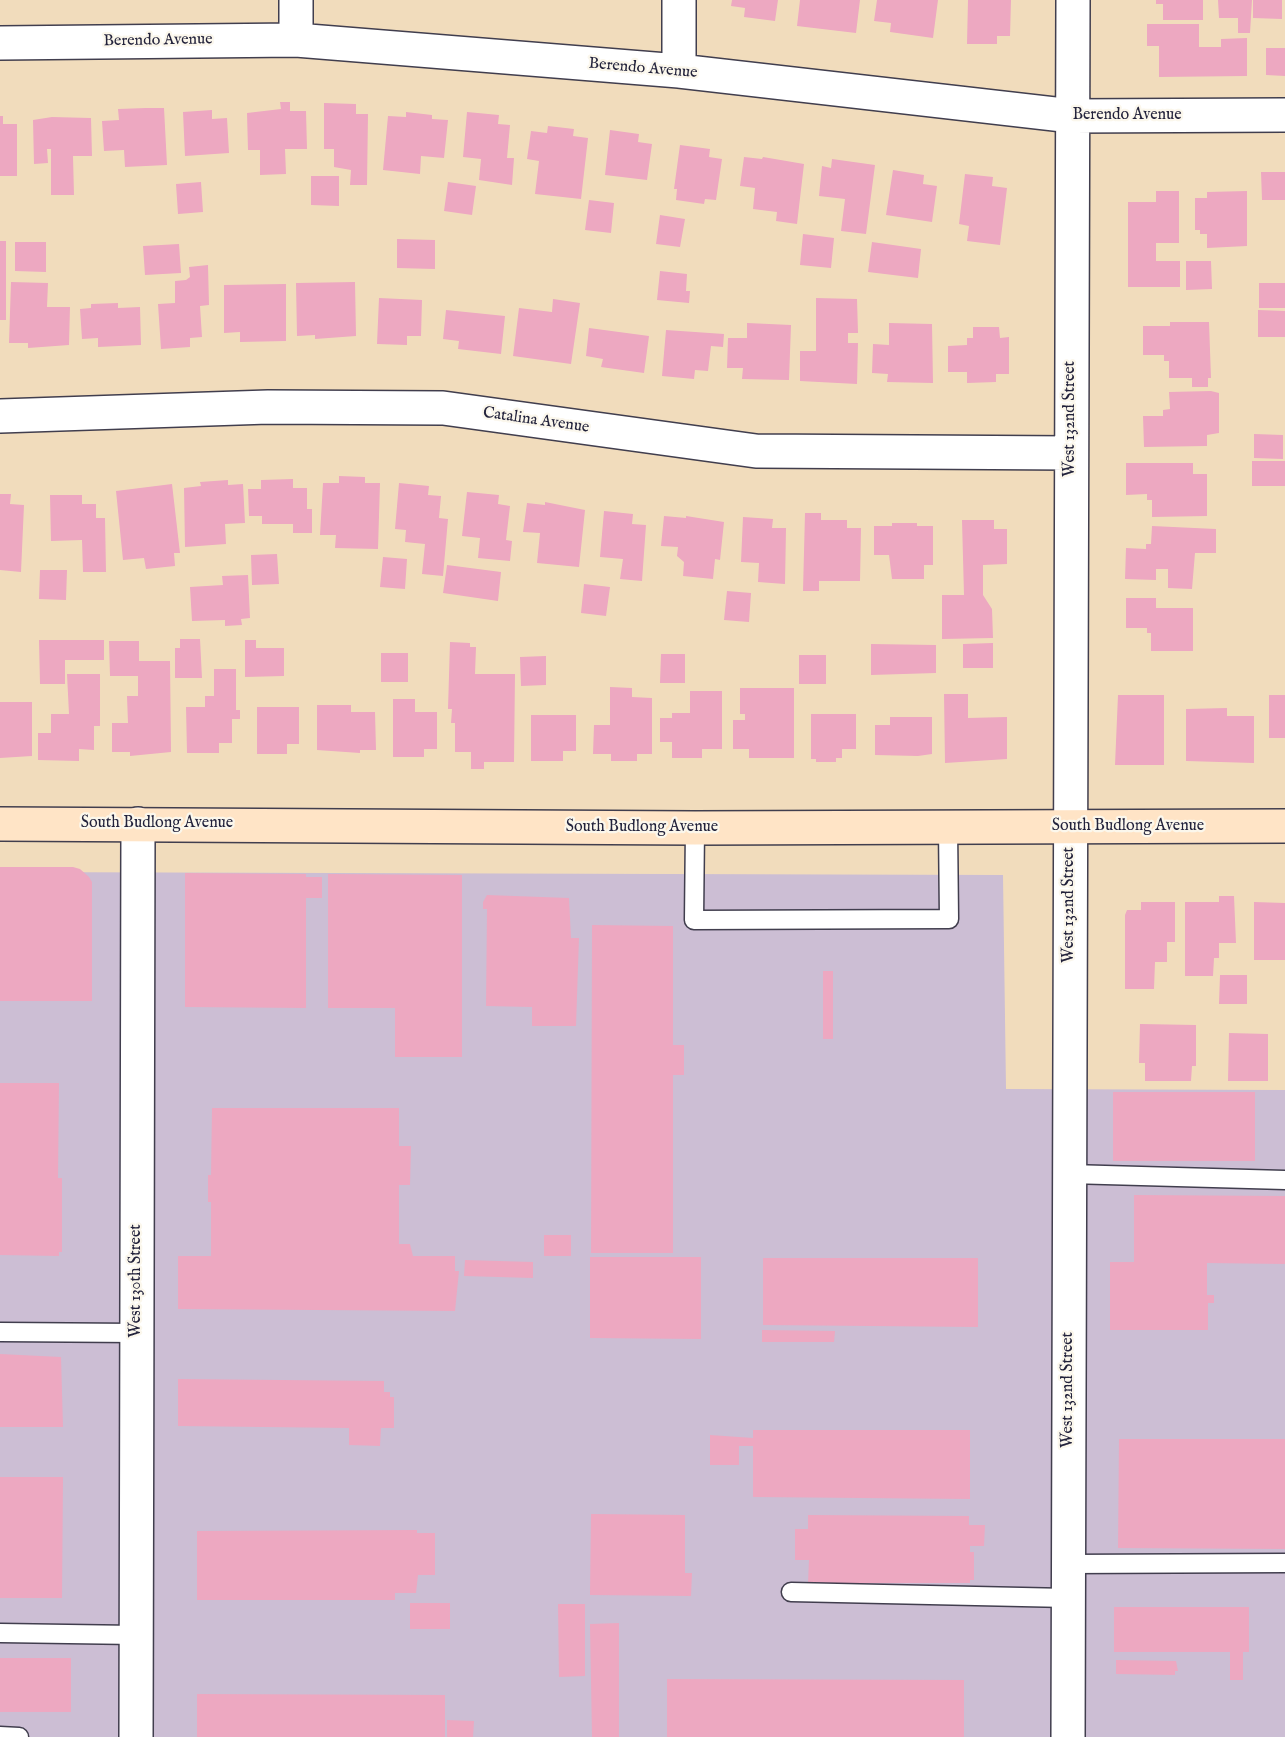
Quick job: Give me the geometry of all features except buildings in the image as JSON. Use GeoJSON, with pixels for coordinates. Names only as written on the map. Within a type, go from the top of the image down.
{"type":"FeatureCollection","features":[{"type":"Feature","properties":{"kind":"street"},"geometry":{"type":"LineString","coordinates":[[296,0],[296,40]]}},
{"type":"Feature","properties":{"kind":"street"},"geometry":{"type":"LineString","coordinates":[[678,71],[679,0]]}},
{"type":"Feature","properties":{"kind":"street","name":"West 132nd Street"},"geometry":{"type":"LineString","coordinates":[[1068,1737],[1072,0]]}},
{"type":"Feature","properties":{"kind":"street","name":"Berendo Avenue"},"geometry":{"type":"LineString","coordinates":[[0,43],[296,40],[678,71],[1072,116],[1285,116]]}},
{"type":"Feature","properties":{"kind":"street","name":"Catalina Avenue"},"geometry":{"type":"LineString","coordinates":[[0,416],[268,406],[443,408],[756,451],[1071,453]]}},
{"type":"Feature","properties":{"kind":"street","name":"South Budlong Avenue"},"geometry":{"type":"LineString","coordinates":[[0,824],[695,828],[1285,826]]}},
{"type":"Feature","properties":{"kind":"street","name":"West 130th Street"},"geometry":{"type":"LineString","coordinates":[[136,1737],[138,824]]}},
{"type":"Feature","properties":{"kind":"lane"},"geometry":{"type":"LineString","coordinates":[[695,828],[694,920],[950,919],[948,826]]}},
{"type":"Feature","properties":{"kind":"lane"},"geometry":{"type":"LineString","coordinates":[[1069,1174],[1285,1180]]}},
{"type":"Feature","properties":{"kind":"lane"},"geometry":{"type":"LineString","coordinates":[[0,1332],[137,1333]]}},
{"type":"Feature","properties":{"kind":"lane"},"geometry":{"type":"LineString","coordinates":[[1068,1564],[1285,1563]]}},
{"type":"Feature","properties":{"kind":"lane"},"geometry":{"type":"LineString","coordinates":[[791,1592],[1068,1598]]}},
{"type":"Feature","properties":{"kind":"lane"},"geometry":{"type":"LineString","coordinates":[[0,1633],[136,1635]]}},
{"type":"Feature","properties":{"kind":"lane"},"geometry":{"type":"LineString","coordinates":[[0,1736],[19,1737]]}},
{"type":"Feature","properties":{"kind":"shaded area"},"geometry":{"type":"Polygon","coordinates":[[[0,872],[1003,875],[1006,1089],[1285,1090],[1285,1737],[0,1737],[0,872]]]}}]}
